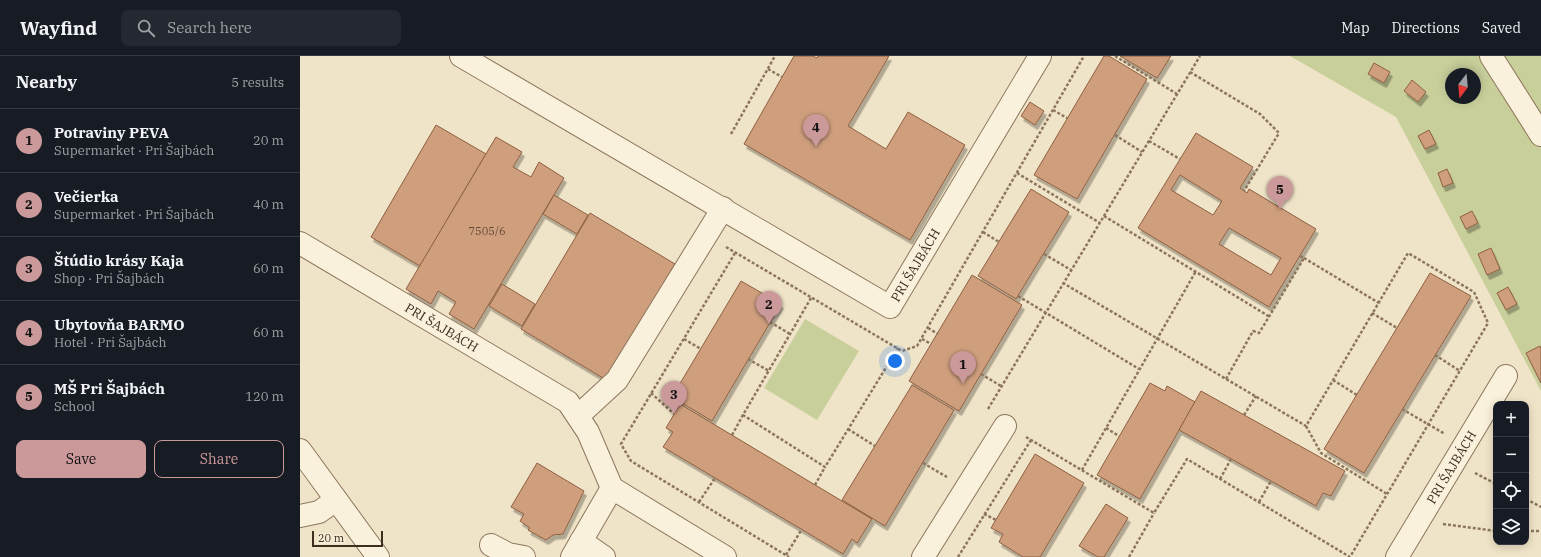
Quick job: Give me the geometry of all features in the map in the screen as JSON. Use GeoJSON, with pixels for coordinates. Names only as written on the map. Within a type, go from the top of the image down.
{"type":"FeatureCollection","features":[{"type":"Feature","properties":{"kind":"street","name":"PRI ŠAJBÁCH"},"geometry":{"type":"LineString","coordinates":[[461,56],[890,307],[1040,56]]}},
{"type":"Feature","properties":{"kind":"street"},"geometry":{"type":"LineString","coordinates":[[1491,56],[1541,135]]}},
{"type":"Feature","properties":{"kind":"street"},"geometry":{"type":"LineString","coordinates":[[578,416],[617,380],[723,208]]}},
{"type":"Feature","properties":{"kind":"street","name":"PRI ŠAJBÁCH"},"geometry":{"type":"LineString","coordinates":[[300,243],[568,402],[588,432],[612,488]]}},
{"type":"Feature","properties":{"kind":"street","name":"PRI ŠAJBÁCH"},"geometry":{"type":"LineString","coordinates":[[1397,557],[1506,376]]}},
{"type":"Feature","properties":{"kind":"street"},"geometry":{"type":"LineString","coordinates":[[923,557],[1005,426]]}},
{"type":"Feature","properties":{"kind":"street"},"geometry":{"type":"LineString","coordinates":[[300,450],[378,557]]}},
{"type":"Feature","properties":{"kind":"street"},"geometry":{"type":"LineString","coordinates":[[604,557],[576,549],[612,488],[725,557]]}},
{"type":"Feature","properties":{"kind":"street"},"geometry":{"type":"LineString","coordinates":[[300,516],[319,512],[336,500]]}},
{"type":"Feature","properties":{"kind":"street"},"geometry":{"type":"LineString","coordinates":[[491,545],[508,554],[524,557]]}},
{"type":"Feature","properties":{"kind":"path"},"geometry":{"type":"LineString","coordinates":[[730,134],[775,56]]}},
{"type":"Feature","properties":{"kind":"path"},"geometry":{"type":"LineString","coordinates":[[1115,56],[1177,94]]}},
{"type":"Feature","properties":{"kind":"path"},"geometry":{"type":"LineString","coordinates":[[1154,513],[985,414],[1200,56]]}},
{"type":"Feature","properties":{"kind":"path"},"geometry":{"type":"LineString","coordinates":[[768,69],[782,77]]}},
{"type":"Feature","properties":{"kind":"path"},"geometry":{"type":"LineString","coordinates":[[1190,72],[1260,114],[1279,133],[1244,190]]}},
{"type":"Feature","properties":{"kind":"path"},"geometry":{"type":"LineString","coordinates":[[1053,110],[1068,118]]}},
{"type":"Feature","properties":{"kind":"path"},"geometry":{"type":"LineString","coordinates":[[1115,135],[1142,152]]}},
{"type":"Feature","properties":{"kind":"path"},"geometry":{"type":"LineString","coordinates":[[1149,141],[1180,159]]}},
{"type":"Feature","properties":{"kind":"path"},"geometry":{"type":"LineString","coordinates":[[1017,173],[1100,223]]}},
{"type":"Feature","properties":{"kind":"path"},"geometry":{"type":"LineString","coordinates":[[1104,216],[1270,317]]}},
{"type":"Feature","properties":{"kind":"path"},"geometry":{"type":"LineString","coordinates":[[983,232],[999,242]]}},
{"type":"Feature","properties":{"kind":"path"},"geometry":{"type":"LineString","coordinates":[[735,253],[621,444],[631,461],[788,556],[802,529]]}},
{"type":"Feature","properties":{"kind":"path"},"geometry":{"type":"LineString","coordinates":[[1129,557],[1187,459],[1350,557],[1488,324],[1474,292],[1408,253],[1306,426]]}},
{"type":"Feature","properties":{"kind":"path"},"geometry":{"type":"LineString","coordinates":[[1044,254],[1071,270]]}},
{"type":"Feature","properties":{"kind":"path"},"geometry":{"type":"LineString","coordinates":[[1300,256],[1379,302]]}},
{"type":"Feature","properties":{"kind":"path"},"geometry":{"type":"LineString","coordinates":[[1226,379],[1253,332],[1259,333],[1270,317],[1304,258]]}},
{"type":"Feature","properties":{"kind":"path"},"geometry":{"type":"LineString","coordinates":[[1082,470],[1196,271]]}},
{"type":"Feature","properties":{"kind":"path"},"geometry":{"type":"LineString","coordinates":[[1064,283],[1306,426],[1321,453],[1387,494]]}},
{"type":"Feature","properties":{"kind":"path"},"geometry":{"type":"LineString","coordinates":[[1018,296],[1139,369]]}},
{"type":"Feature","properties":{"kind":"path"},"geometry":{"type":"LineString","coordinates":[[732,435],[811,298]]}},
{"type":"Feature","properties":{"kind":"path"},"geometry":{"type":"LineString","coordinates":[[1372,313],[1397,328]]}},
{"type":"Feature","properties":{"kind":"path"},"geometry":{"type":"LineString","coordinates":[[770,322],[790,334]]}},
{"type":"Feature","properties":{"kind":"path"},"geometry":{"type":"LineString","coordinates":[[928,328],[938,334]]}},
{"type":"Feature","properties":{"kind":"path"},"geometry":{"type":"LineString","coordinates":[[684,339],[701,349]]}},
{"type":"Feature","properties":{"kind":"path"},"geometry":{"type":"LineString","coordinates":[[922,339],[931,344]]}},
{"type":"Feature","properties":{"kind":"path"},"geometry":{"type":"LineString","coordinates":[[815,485],[898,348]]}},
{"type":"Feature","properties":{"kind":"path"},"geometry":{"type":"LineString","coordinates":[[1434,355],[1460,371]]}},
{"type":"Feature","properties":{"kind":"path"},"geometry":{"type":"LineString","coordinates":[[748,359],[769,372]]}},
{"type":"Feature","properties":{"kind":"path"},"geometry":{"type":"LineString","coordinates":[[981,374],[1002,386]]}},
{"type":"Feature","properties":{"kind":"path"},"geometry":{"type":"LineString","coordinates":[[1333,380],[1357,396]]}},
{"type":"Feature","properties":{"kind":"path"},"geometry":{"type":"LineString","coordinates":[[651,394],[674,414]]}},
{"type":"Feature","properties":{"kind":"path"},"geometry":{"type":"LineString","coordinates":[[1244,415],[1256,396]]}},
{"type":"Feature","properties":{"kind":"path"},"geometry":{"type":"LineString","coordinates":[[1402,409],[1464,446]]}},
{"type":"Feature","properties":{"kind":"path"},"geometry":{"type":"LineString","coordinates":[[743,415],[825,467]]}},
{"type":"Feature","properties":{"kind":"path"},"geometry":{"type":"LineString","coordinates":[[1106,428],[1119,436]]}},
{"type":"Feature","properties":{"kind":"path"},"geometry":{"type":"LineString","coordinates":[[848,429],[875,446]]}},
{"type":"Feature","properties":{"kind":"path"},"geometry":{"type":"LineString","coordinates":[[958,557],[1031,440]]}},
{"type":"Feature","properties":{"kind":"path"},"geometry":{"type":"LineString","coordinates":[[1220,479],[1231,459]]}},
{"type":"Feature","properties":{"kind":"path"},"geometry":{"type":"LineString","coordinates":[[923,463],[947,477]]}},
{"type":"Feature","properties":{"kind":"path"},"geometry":{"type":"LineString","coordinates":[[943,484],[951,471]]}},
{"type":"Feature","properties":{"kind":"path"},"geometry":{"type":"LineString","coordinates":[[699,502],[714,478]]}},
{"type":"Feature","properties":{"kind":"path"},"geometry":{"type":"LineString","coordinates":[[1259,502],[1271,482]]}},
{"type":"Feature","properties":{"kind":"path"},"geometry":{"type":"LineString","coordinates":[[1529,501],[1541,507]]}},
{"type":"Feature","properties":{"kind":"path"},"geometry":{"type":"LineString","coordinates":[[984,514],[996,520]]}},
{"type":"Feature","properties":{"kind":"path"},"geometry":{"type":"LineString","coordinates":[[1418,521],[1493,531]]}},
{"type":"Feature","properties":{"kind":"path"},"geometry":{"type":"LineString","coordinates":[[1529,531],[1541,531]]}},
{"type":"Feature","properties":{"kind":"green space"},"geometry":{"type":"Polygon","coordinates":[[[1290,56],[1541,56],[1541,391],[1396,117],[1290,56]]]}},
{"type":"Feature","properties":{"kind":"green space"},"geometry":{"type":"Polygon","coordinates":[[[805,319],[859,351],[817,420],[764,388],[805,319]]]}},
{"type":"Feature","properties":{"kind":"building"},"geometry":{"type":"Polygon","coordinates":[[[794,56],[813,56],[817,58],[818,56],[889,56],[848,126],[886,149],[908,112],[965,145],[910,240],[744,144],[794,56]]]}},
{"type":"Feature","properties":{"kind":"building"},"geometry":{"type":"Polygon","coordinates":[[[1104,56],[1109,56],[1147,79],[1077,199],[1034,175],[1104,56]]]}},
{"type":"Feature","properties":{"kind":"building"},"geometry":{"type":"Polygon","coordinates":[[[1120,56],[1171,56],[1157,78],[1120,56]]]}},
{"type":"Feature","properties":{"kind":"building"},"geometry":{"type":"Polygon","coordinates":[[[1374,63],[1390,72],[1384,83],[1368,74],[1374,63]]]}},
{"type":"Feature","properties":{"kind":"building"},"geometry":{"type":"Polygon","coordinates":[[[1412,80],[1426,92],[1418,102],[1404,91],[1412,80]]]}},
{"type":"Feature","properties":{"kind":"building"},"geometry":{"type":"Polygon","coordinates":[[[1030,102],[1044,111],[1035,125],[1021,116],[1030,102]]]}},
{"type":"Feature","properties":{"kind":"building"},"geometry":{"type":"Polygon","coordinates":[[[436,125],[486,154],[420,266],[371,237],[436,125]]]}},
{"type":"Feature","properties":{"kind":"building"},"geometry":{"type":"Polygon","coordinates":[[[1429,130],[1436,144],[1425,149],[1418,136],[1429,130]]]}},
{"type":"Feature","properties":{"kind":"building"},"geometry":{"type":"Polygon","coordinates":[[[1196,133],[1253,167],[1240,188],[1247,193],[1249,189],[1316,229],[1269,307],[1138,228],[1196,133]],[[1180,175],[1171,190],[1213,215],[1222,201],[1180,175]],[[1229,228],[1219,244],[1271,275],[1281,258],[1229,228]]]}},
{"type":"Feature","properties":{"kind":"building"},"geometry":{"type":"Polygon","coordinates":[[[496,137],[522,152],[513,167],[531,177],[539,162],[564,178],[474,329],[449,314],[456,302],[438,291],[431,304],[406,289],[496,137]]]}},
{"type":"Feature","properties":{"kind":"building"},"geometry":{"type":"Polygon","coordinates":[[[1447,169],[1453,183],[1443,187],[1438,173],[1447,169]]]}},
{"type":"Feature","properties":{"kind":"building"},"geometry":{"type":"Polygon","coordinates":[[[1031,189],[1069,212],[1016,299],[978,276],[1031,189]]]}},
{"type":"Feature","properties":{"kind":"building"},"geometry":{"type":"Polygon","coordinates":[[[554,195],[588,215],[577,234],[543,214],[554,195]]]}},
{"type":"Feature","properties":{"kind":"building"},"geometry":{"type":"Polygon","coordinates":[[[1472,211],[1478,223],[1466,229],[1460,217],[1472,211]]]}},
{"type":"Feature","properties":{"kind":"building"},"geometry":{"type":"Polygon","coordinates":[[[590,213],[675,264],[608,381],[521,329],[590,213]]]}},
{"type":"Feature","properties":{"kind":"building"},"geometry":{"type":"Polygon","coordinates":[[[1491,248],[1500,269],[1487,275],[1478,254],[1491,248]]]}},
{"type":"Feature","properties":{"kind":"building"},"geometry":{"type":"Polygon","coordinates":[[[1430,273],[1471,296],[1364,473],[1324,449],[1430,273]]]}},
{"type":"Feature","properties":{"kind":"building"},"geometry":{"type":"Polygon","coordinates":[[[972,275],[1022,305],[959,411],[909,381],[972,275]]]}},
{"type":"Feature","properties":{"kind":"building"},"geometry":{"type":"Polygon","coordinates":[[[741,281],[781,304],[712,421],[672,397],[741,281]]]}},
{"type":"Feature","properties":{"kind":"building"},"geometry":{"type":"Polygon","coordinates":[[[502,284],[535,304],[522,326],[489,306],[502,284]]]}},
{"type":"Feature","properties":{"kind":"building"},"geometry":{"type":"Polygon","coordinates":[[[1508,287],[1517,304],[1506,310],[1497,293],[1508,287]]]}},
{"type":"Feature","properties":{"kind":"building"},"geometry":{"type":"Polygon","coordinates":[[[1540,346],[1541,349],[1541,383],[1526,353],[1540,346]]]}},
{"type":"Feature","properties":{"kind":"building"},"geometry":{"type":"Polygon","coordinates":[[[1150,383],[1165,391],[1167,386],[1195,402],[1140,499],[1097,475],[1150,383]]]}},
{"type":"Feature","properties":{"kind":"building"},"geometry":{"type":"Polygon","coordinates":[[[912,385],[954,410],[885,526],[842,500],[912,385]]]}},
{"type":"Feature","properties":{"kind":"building"},"geometry":{"type":"Polygon","coordinates":[[[1201,391],[1345,471],[1331,496],[1323,493],[1316,506],[1179,430],[1201,391]]]}},
{"type":"Feature","properties":{"kind":"building"},"geometry":{"type":"Polygon","coordinates":[[[680,404],[872,519],[857,543],[852,539],[843,554],[663,447],[673,432],[666,428],[680,404]]]}},
{"type":"Feature","properties":{"kind":"building"},"geometry":{"type":"Polygon","coordinates":[[[1035,454],[1084,483],[1040,557],[1023,557],[999,542],[1003,534],[991,528],[1035,454]]]}},
{"type":"Feature","properties":{"kind":"building"},"geometry":{"type":"Polygon","coordinates":[[[537,463],[584,491],[563,534],[553,535],[546,540],[528,530],[530,528],[520,521],[524,514],[511,507],[537,463]]]}},
{"type":"Feature","properties":{"kind":"building"},"geometry":{"type":"Polygon","coordinates":[[[1106,504],[1128,518],[1104,557],[1098,557],[1079,546],[1106,504]]]}},
{"type":"Feature","properties":{"kind":"place","name":"Ubytovňa BARMO"},"geometry":{"type":"Point","coordinates":[816,147]}},
{"type":"Feature","properties":{"kind":"place","name":"MŠ Pri Šajbách"},"geometry":{"type":"Point","coordinates":[1280,209]}},
{"type":"Feature","properties":{"kind":"place","name":"Večierka"},"geometry":{"type":"Point","coordinates":[769,324]}},
{"type":"Feature","properties":{"kind":"place","name":"Potraviny PEVA"},"geometry":{"type":"Point","coordinates":[963,384]}},
{"type":"Feature","properties":{"kind":"place","name":"Štúdio krásy Kaja"},"geometry":{"type":"Point","coordinates":[674,414]}}]}
